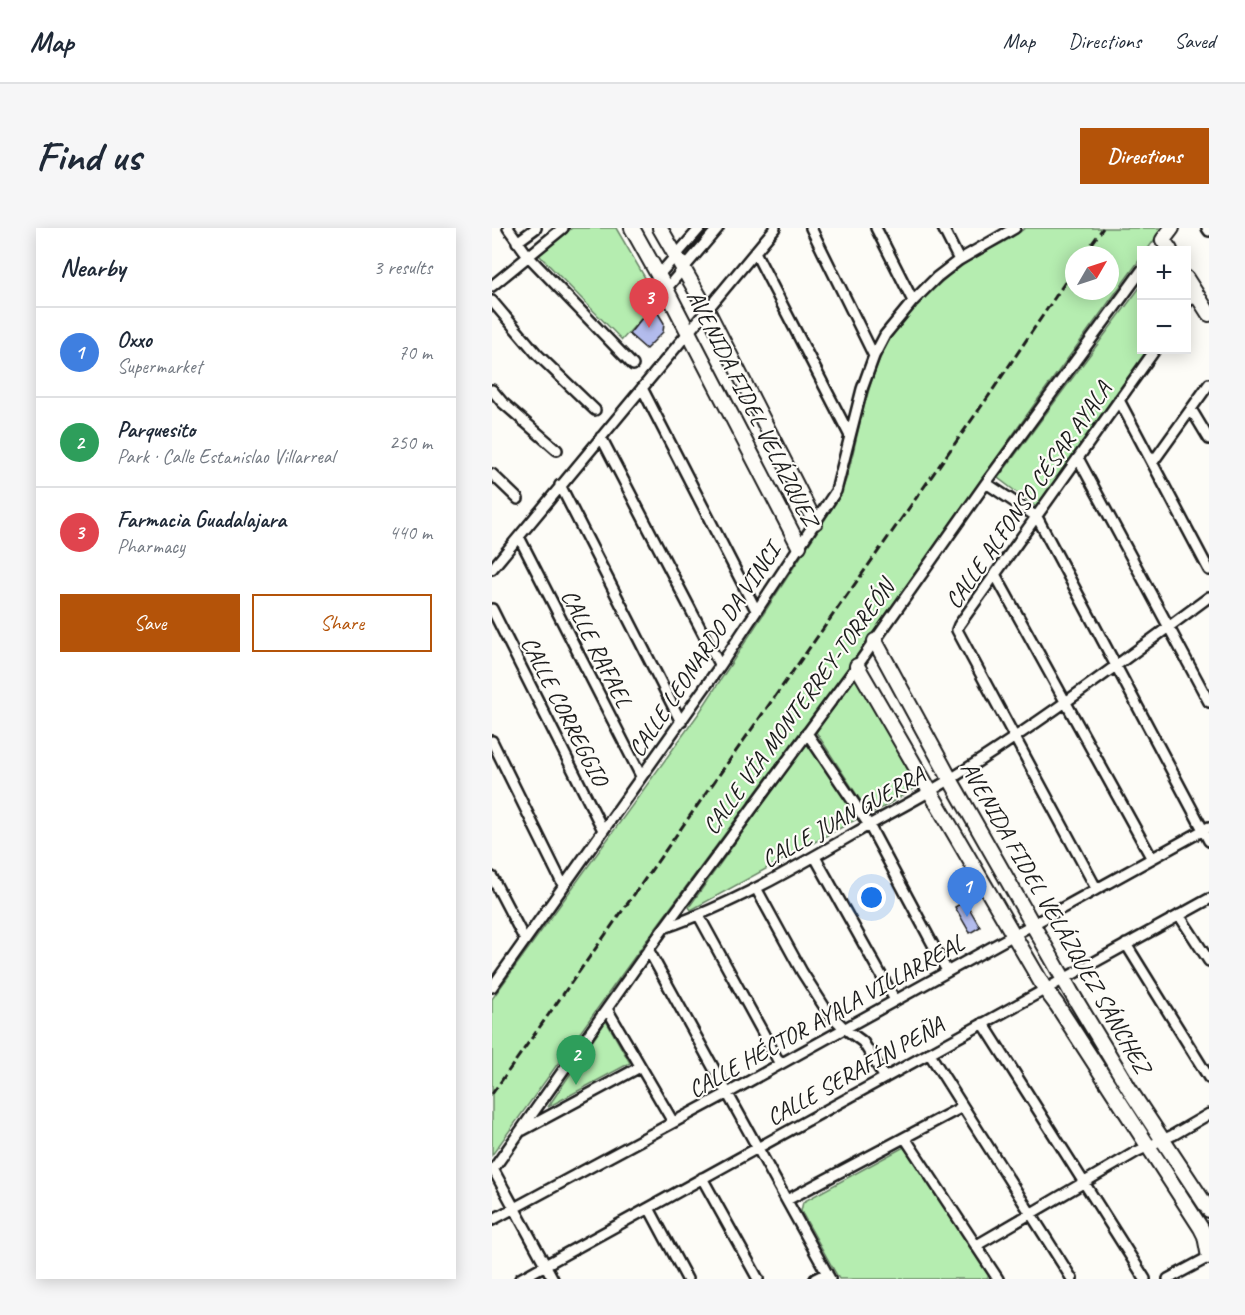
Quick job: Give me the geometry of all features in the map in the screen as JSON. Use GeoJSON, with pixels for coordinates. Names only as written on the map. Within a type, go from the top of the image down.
{"type":"FeatureCollection","features":[{"type":"Feature","properties":{"kind":"street"},"geometry":{"type":"LineString","coordinates":[[508,228],[529,256],[633,365]]}},
{"type":"Feature","properties":{"kind":"street"},"geometry":{"type":"LineString","coordinates":[[517,242],[536,228]]}},
{"type":"Feature","properties":{"kind":"street"},"geometry":{"type":"LineString","coordinates":[[492,286],[563,228]]}},
{"type":"Feature","properties":{"kind":"street","name":"AVENIDA FIDEL VELÁZQUEZ"},"geometry":{"type":"LineString","coordinates":[[632,228],[689,332],[799,546]]}},
{"type":"Feature","properties":{"kind":"street","name":"AVENIDA FIDEL VELÁZQUEZ"},"geometry":{"type":"LineString","coordinates":[[660,228],[707,310],[815,522]]}},
{"type":"Feature","properties":{"kind":"street"},"geometry":{"type":"LineString","coordinates":[[658,276],[700,228]]}},
{"type":"Feature","properties":{"kind":"street"},"geometry":{"type":"LineString","coordinates":[[492,569],[775,228]]}},
{"type":"Feature","properties":{"kind":"street"},"geometry":{"type":"LineString","coordinates":[[811,228],[874,356]]}},
{"type":"Feature","properties":{"kind":"street"},"geometry":{"type":"LineString","coordinates":[[876,228],[913,301]]}},
{"type":"Feature","properties":{"kind":"street"},"geometry":{"type":"LineString","coordinates":[[942,228],[959,260]]}},
{"type":"Feature","properties":{"kind":"street"},"geometry":{"type":"LineString","coordinates":[[1163,246],[1172,228]]}},
{"type":"Feature","properties":{"kind":"street"},"geometry":{"type":"LineString","coordinates":[[666,289],[716,229]]}},
{"type":"Feature","properties":{"kind":"street","name":"CALLE LEONARDO DA VINCI"},"geometry":{"type":"LineString","coordinates":[[492,987],[720,666],[836,491],[862,389],[874,356],[885,335],[913,301],[937,277],[959,260],[1012,229]]}},
{"type":"Feature","properties":{"kind":"street"},"geometry":{"type":"LineString","coordinates":[[755,252],[850,436]]}},
{"type":"Feature","properties":{"kind":"street","name":"CALLE VÍA MONTERREY-TORREÓN"},"geometry":{"type":"LineString","coordinates":[[493,1170],[664,928],[857,666],[986,483],[1137,277]]}},
{"type":"Feature","properties":{"kind":"street"},"geometry":{"type":"LineString","coordinates":[[1191,285],[1209,314]]}},
{"type":"Feature","properties":{"kind":"street"},"geometry":{"type":"LineString","coordinates":[[1189,300],[1195,291]]}},
{"type":"Feature","properties":{"kind":"street"},"geometry":{"type":"LineString","coordinates":[[492,301],[537,354],[595,410]]}},
{"type":"Feature","properties":{"kind":"street","name":"CALLE ALFONSO CÉSAR AYALA"},"geometry":{"type":"LineString","coordinates":[[1096,888],[957,630],[1152,354]]}},
{"type":"Feature","properties":{"kind":"street"},"geometry":{"type":"LineString","coordinates":[[1153,462],[1209,384]]}},
{"type":"Feature","properties":{"kind":"street"},"geometry":{"type":"LineString","coordinates":[[642,388],[756,610]]}},
{"type":"Feature","properties":{"kind":"street"},"geometry":{"type":"LineString","coordinates":[[492,390],[502,402],[557,450]]}},
{"type":"Feature","properties":{"kind":"street"},"geometry":{"type":"LineString","coordinates":[[1119,400],[1209,570]]}},
{"type":"Feature","properties":{"kind":"street"},"geometry":{"type":"LineString","coordinates":[[1191,409],[1209,439]]}},
{"type":"Feature","properties":{"kind":"street"},"geometry":{"type":"LineString","coordinates":[[601,437],[720,666]]}},
{"type":"Feature","properties":{"kind":"street"},"geometry":{"type":"LineString","coordinates":[[1078,458],[1167,628],[1209,702]]}},
{"type":"Feature","properties":{"kind":"street"},"geometry":{"type":"LineString","coordinates":[[492,474],[518,499]]}},
{"type":"Feature","properties":{"kind":"street"},"geometry":{"type":"LineString","coordinates":[[986,483],[1037,517],[1206,828],[1209,840]]}},
{"type":"Feature","properties":{"kind":"street"},"geometry":{"type":"LineString","coordinates":[[560,485],[681,722]]}},
{"type":"Feature","properties":{"kind":"street","name":"CALLE RAFAEL"},"geometry":{"type":"LineString","coordinates":[[519,537],[641,776]]}},
{"type":"Feature","properties":{"kind":"street"},"geometry":{"type":"LineString","coordinates":[[996,576],[1151,857]]}},
{"type":"Feature","properties":{"kind":"street","name":"CALLE JUAN GUERRA"},"geometry":{"type":"LineString","coordinates":[[664,928],[699,916],[756,888],[950,779],[1014,738],[1209,597]]}},
{"type":"Feature","properties":{"kind":"street","name":"CALLE CORREGGIO"},"geometry":{"type":"LineString","coordinates":[[492,609],[603,830]]}},
{"type":"Feature","properties":{"kind":"street","name":"AVENIDA FIDEL VELÁZQUEZ SÁNCHEZ"},"geometry":{"type":"LineString","coordinates":[[874,641],[1064,978],[1133,1095],[1209,1210]]}},
{"type":"Feature","properties":{"kind":"street","name":"AVENIDA FIDEL VELÁZQUEZ SÁNCHEZ"},"geometry":{"type":"LineString","coordinates":[[857,666],[1045,989],[1205,1236],[1209,1257]]}},
{"type":"Feature","properties":{"kind":"street"},"geometry":{"type":"LineString","coordinates":[[807,733],[869,825],[948,971]]}},
{"type":"Feature","properties":{"kind":"street"},"geometry":{"type":"LineString","coordinates":[[492,741],[563,885]]}},
{"type":"Feature","properties":{"kind":"street","name":"CALLE HÉCTOR AYALA VILLARREAL"},"geometry":{"type":"LineString","coordinates":[[492,1220],[728,1093],[1206,828]]}},
{"type":"Feature","properties":{"kind":"street"},"geometry":{"type":"LineString","coordinates":[[814,857],[895,1000]]}},
{"type":"Feature","properties":{"kind":"street"},"geometry":{"type":"LineString","coordinates":[[492,877],[525,940]]}},
{"type":"Feature","properties":{"kind":"street"},"geometry":{"type":"LineString","coordinates":[[756,888],[827,1011],[863,1042],[885,1078]]}},
{"type":"Feature","properties":{"kind":"street","name":"CALLE SERAFÍN PEÑA"},"geometry":{"type":"LineString","coordinates":[[520,1279],[1209,899]]}},
{"type":"Feature","properties":{"kind":"street"},"geometry":{"type":"LineString","coordinates":[[1179,915],[1209,961]]}},
{"type":"Feature","properties":{"kind":"street"},"geometry":{"type":"LineString","coordinates":[[699,916],[780,1064]]}},
{"type":"Feature","properties":{"kind":"street"},"geometry":{"type":"LineString","coordinates":[[1126,944],[1209,1078]]}},
{"type":"Feature","properties":{"kind":"street"},"geometry":{"type":"LineString","coordinates":[[649,951],[829,1276],[815,1279]]}},
{"type":"Feature","properties":{"kind":"street"},"geometry":{"type":"LineString","coordinates":[[607,1009],[673,1122]]}},
{"type":"Feature","properties":{"kind":"street"},"geometry":{"type":"LineString","coordinates":[[983,1023],[1146,1279]]}},
{"type":"Feature","properties":{"kind":"street"},"geometry":{"type":"LineString","coordinates":[[929,1053],[1072,1279]]}},
{"type":"Feature","properties":{"kind":"street"},"geometry":{"type":"LineString","coordinates":[[520,1131],[640,1067]]}},
{"type":"Feature","properties":{"kind":"street"},"geometry":{"type":"LineString","coordinates":[[787,1200],[962,1107]]}},
{"type":"Feature","properties":{"kind":"street"},"geometry":{"type":"LineString","coordinates":[[977,1245],[1209,1114]]}},
{"type":"Feature","properties":{"kind":"street"},"geometry":{"type":"LineString","coordinates":[[905,1138],[999,1279]]}},
{"type":"Feature","properties":{"kind":"street"},"geometry":{"type":"LineString","coordinates":[[493,1170],[553,1279]]}},
{"type":"Feature","properties":{"kind":"street"},"geometry":{"type":"LineString","coordinates":[[702,1178],[758,1279]]}},
{"type":"Feature","properties":{"kind":"street"},"geometry":{"type":"LineString","coordinates":[[649,1208],[687,1279]]}},
{"type":"Feature","properties":{"kind":"street"},"geometry":{"type":"LineString","coordinates":[[1168,1279],[1209,1257]]}},
{"type":"Feature","properties":{"kind":"green space"},"geometry":{"type":"Polygon","coordinates":[[[572,228],[616,228],[658,300],[622,340],[539,255],[572,228]]]}},
{"type":"Feature","properties":{"kind":"green space"},"geometry":{"type":"Polygon","coordinates":[[[1025,228],[1163,228],[1150,246],[1137,246],[1137,263],[1119,288],[1119,246],[1065,246],[1065,300],[1110,300],[850,665],[651,934],[492,1155],[492,999],[699,713],[835,504],[848,474],[873,377],[881,356],[897,329],[934,288],[961,266],[1007,241],[1025,228]]]}},
{"type":"Feature","properties":{"kind":"green space"},"geometry":{"type":"Polygon","coordinates":[[[1137,291],[1137,354],[1144,354],[1036,507],[998,478],[1137,291]]]}},
{"type":"Feature","properties":{"kind":"green space"},"geometry":{"type":"Polygon","coordinates":[[[856,675],[917,787],[870,815],[816,732],[856,675]]]}},
{"type":"Feature","properties":{"kind":"green space"},"geometry":{"type":"Polygon","coordinates":[[[806,744],[811,745],[858,816],[857,819],[691,910],[689,907],[806,744]]]}},
{"type":"Feature","properties":{"kind":"green space"},"geometry":{"type":"Polygon","coordinates":[[[606,1021],[630,1063],[548,1107],[606,1021]]]}},
{"type":"Feature","properties":{"kind":"green space"},"geometry":{"type":"Polygon","coordinates":[[[904,1147],[990,1273],[987,1279],[839,1279],[801,1211],[803,1202],[904,1147]]]}},
{"type":"Feature","properties":{"kind":"building"},"geometry":{"type":"Polygon","coordinates":[[[653,305],[664,323],[663,332],[646,349],[629,334],[653,305]]]}},
{"type":"Feature","properties":{"kind":"building"},"geometry":{"type":"Polygon","coordinates":[[[965,901],[980,927],[970,933],[955,907],[965,901]]]}},
{"type":"Feature","properties":{"kind":"railway"},"geometry":{"type":"LineString","coordinates":[[1090,246],[1103,228]]}},
{"type":"Feature","properties":{"kind":"railway"},"geometry":{"type":"LineString","coordinates":[[492,1094],[988,397],[1065,282]]}},
{"type":"Feature","properties":{"kind":"place","name":"Farmacia Guadalajara"},"geometry":{"type":"Point","coordinates":[649,328]}},
{"type":"Feature","properties":{"kind":"place","name":"Oxxo"},"geometry":{"type":"Point","coordinates":[967,917]}},
{"type":"Feature","properties":{"kind":"place","name":"Parquesito"},"geometry":{"type":"Point","coordinates":[576,1085]}}]}
